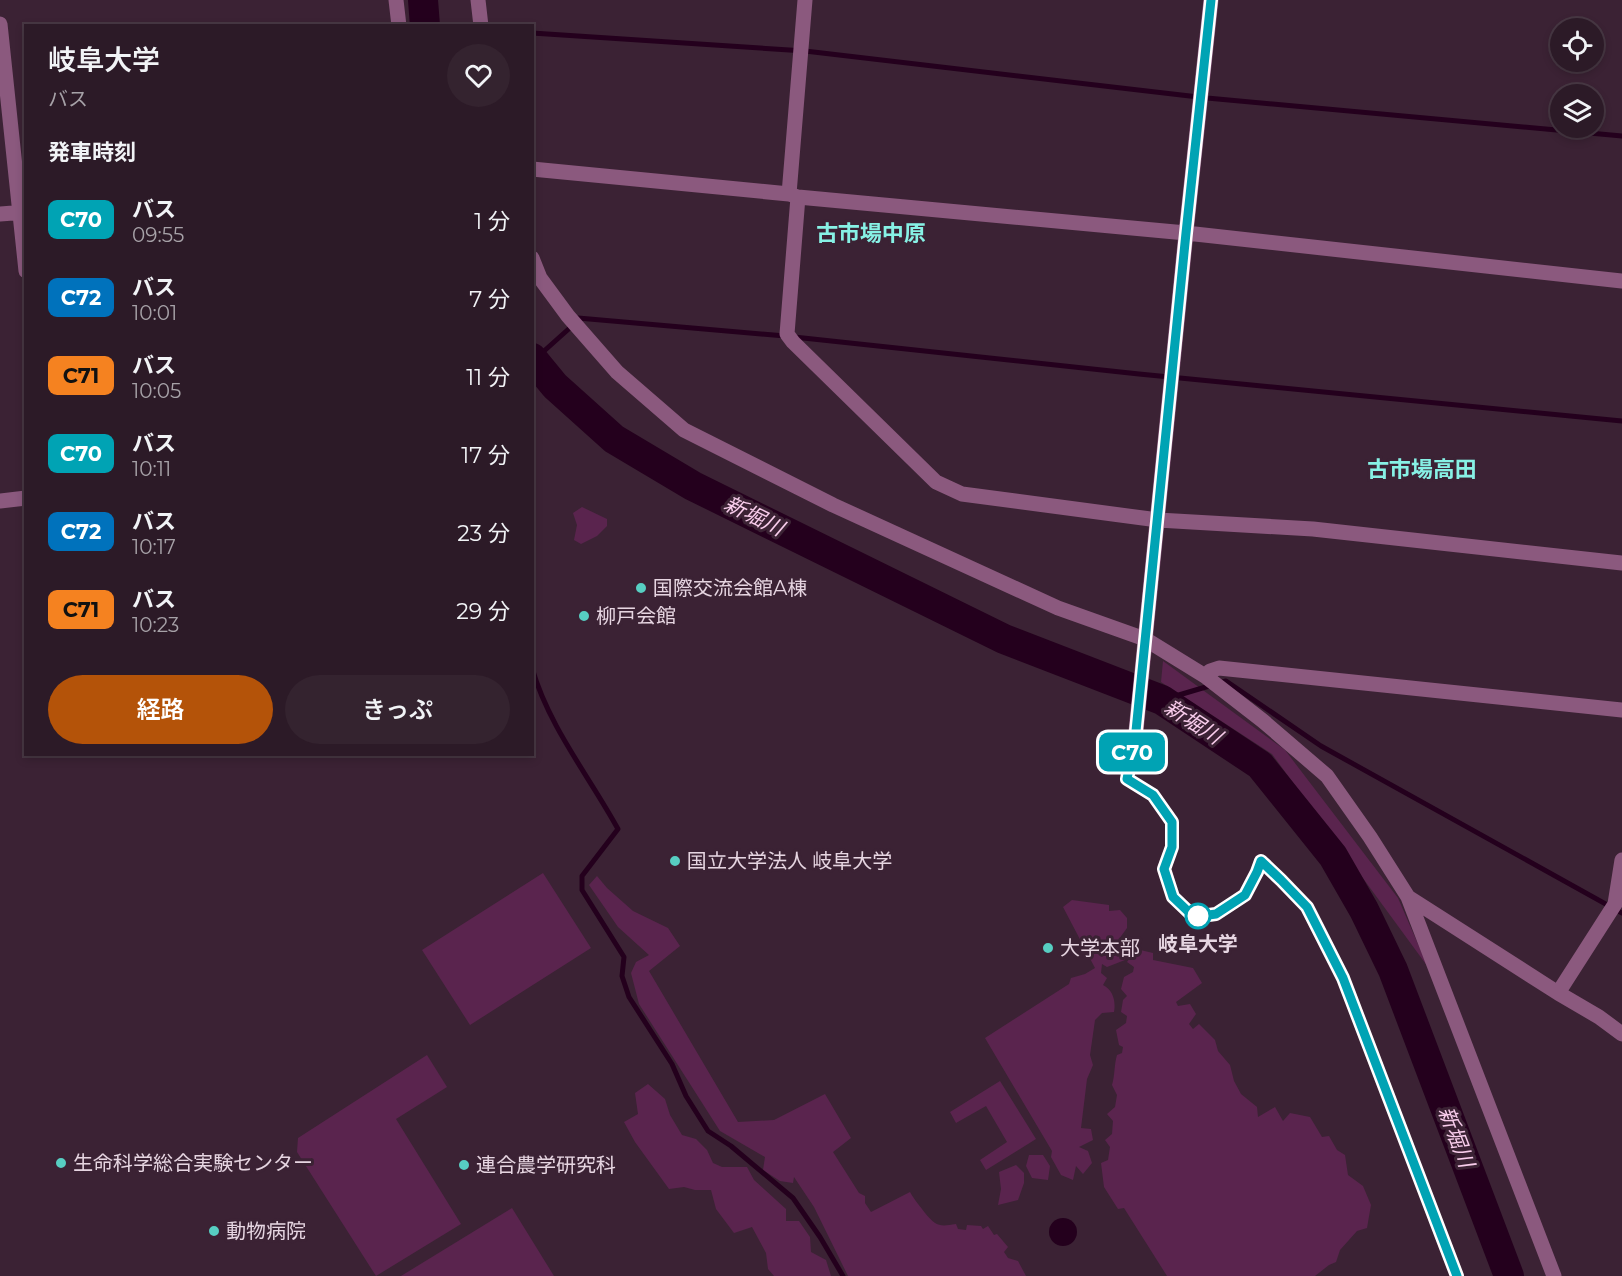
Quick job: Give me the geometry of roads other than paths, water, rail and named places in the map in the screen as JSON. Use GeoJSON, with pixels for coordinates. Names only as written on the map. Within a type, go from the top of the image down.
{"type":"FeatureCollection","features":[{"type":"Feature","properties":{"kind":"street"},"geometry":{"type":"LineString","coordinates":[[396,0],[399,24]]}},
{"type":"Feature","properties":{"kind":"street"},"geometry":{"type":"LineString","coordinates":[[478,0],[481,24]]}},
{"type":"Feature","properties":{"kind":"street"},"geometry":{"type":"LineString","coordinates":[[805,0],[787,334],[936,482],[962,494],[1158,520],[1313,529],[1622,563]]}},
{"type":"Feature","properties":{"kind":"street"},"geometry":{"type":"LineString","coordinates":[[1136,731],[1211,0]]}},
{"type":"Feature","properties":{"kind":"street"},"geometry":{"type":"LineString","coordinates":[[0,24],[24,242]]}},
{"type":"Feature","properties":{"kind":"street"},"geometry":{"type":"LineString","coordinates":[[534,169],[1186,233],[1622,282]]}},
{"type":"Feature","properties":{"kind":"street"},"geometry":{"type":"LineString","coordinates":[[0,214],[22,212]]}},
{"type":"Feature","properties":{"kind":"street"},"geometry":{"type":"LineString","coordinates":[[534,263],[540,278],[616,372],[684,430],[833,505],[1058,608],[1144,644],[1205,676],[1263,721],[1327,776],[1408,897],[1554,1276]]}},
{"type":"Feature","properties":{"kind":"street"},"geometry":{"type":"LineString","coordinates":[[0,501],[24,498]]}},
{"type":"Feature","properties":{"kind":"street"},"geometry":{"type":"LineString","coordinates":[[1205,676],[1210,671],[1219,668],[1622,710]]}},
{"type":"Feature","properties":{"kind":"street"},"geometry":{"type":"LineString","coordinates":[[1558,993],[1615,904],[1622,860]]}},
{"type":"Feature","properties":{"kind":"street"},"geometry":{"type":"LineString","coordinates":[[1408,897],[1599,1017],[1622,1034]]}},
{"type":"Feature","properties":{"kind":"waterway","name":"新堀川"},"geometry":{"type":"LineString","coordinates":[[423,0],[425,24]]}},
{"type":"Feature","properties":{"kind":"waterway"},"geometry":{"type":"LineString","coordinates":[[534,33],[805,51],[1207,98],[1622,136]]}},
{"type":"Feature","properties":{"kind":"waterway"},"geometry":{"type":"LineString","coordinates":[[534,360],[578,318],[785,336]]}},
{"type":"Feature","properties":{"kind":"waterway"},"geometry":{"type":"LineString","coordinates":[[794,337],[1139,374],[1622,421]]}},
{"type":"Feature","properties":{"kind":"waterway","name":"新堀川"},"geometry":{"type":"LineString","coordinates":[[534,360],[555,386],[614,439],[693,486],[1004,639],[1162,700],[1260,765],[1333,856],[1364,910],[1393,970],[1509,1276]]}},
{"type":"Feature","properties":{"kind":"waterway"},"geometry":{"type":"LineString","coordinates":[[534,674],[559,731],[618,829],[582,876],[582,890],[624,957],[622,976],[629,997],[672,1064],[686,1096],[708,1131],[731,1146],[793,1198],[843,1276]]}},
{"type":"Feature","properties":{"kind":"waterway"},"geometry":{"type":"LineString","coordinates":[[1162,700],[1226,681],[1321,746],[1622,913]]}},
{"type":"Feature","properties":{"kind":"place","name":"国際交流会館A棟"},"geometry":{"type":"Point","coordinates":[641,588]}},
{"type":"Feature","properties":{"kind":"place","name":"柳戸会館"},"geometry":{"type":"Point","coordinates":[584,616]}},
{"type":"Feature","properties":{"kind":"place","name":"国立大学法人 岐阜大学"},"geometry":{"type":"Point","coordinates":[675,861]}},
{"type":"Feature","properties":{"kind":"place","name":"岐阜大学"},"geometry":{"type":"Point","coordinates":[1198,916]}},
{"type":"Feature","properties":{"kind":"place","name":"大学本部"},"geometry":{"type":"Point","coordinates":[1048,948]}},
{"type":"Feature","properties":{"kind":"place","name":"生命科学総合実験センター"},"geometry":{"type":"Point","coordinates":[61,1163]}},
{"type":"Feature","properties":{"kind":"place","name":"連合農学研究科"},"geometry":{"type":"Point","coordinates":[464,1165]}},
{"type":"Feature","properties":{"kind":"place","name":"動物病院"},"geometry":{"type":"Point","coordinates":[214,1231]}},
{"type":"Feature","properties":{"kind":"district","name":"古市場中原"},"geometry":{"type":"Point","coordinates":[871,233]}},
{"type":"Feature","properties":{"kind":"district","name":"古市場高田"},"geometry":{"type":"Point","coordinates":[1422,469]}}]}
